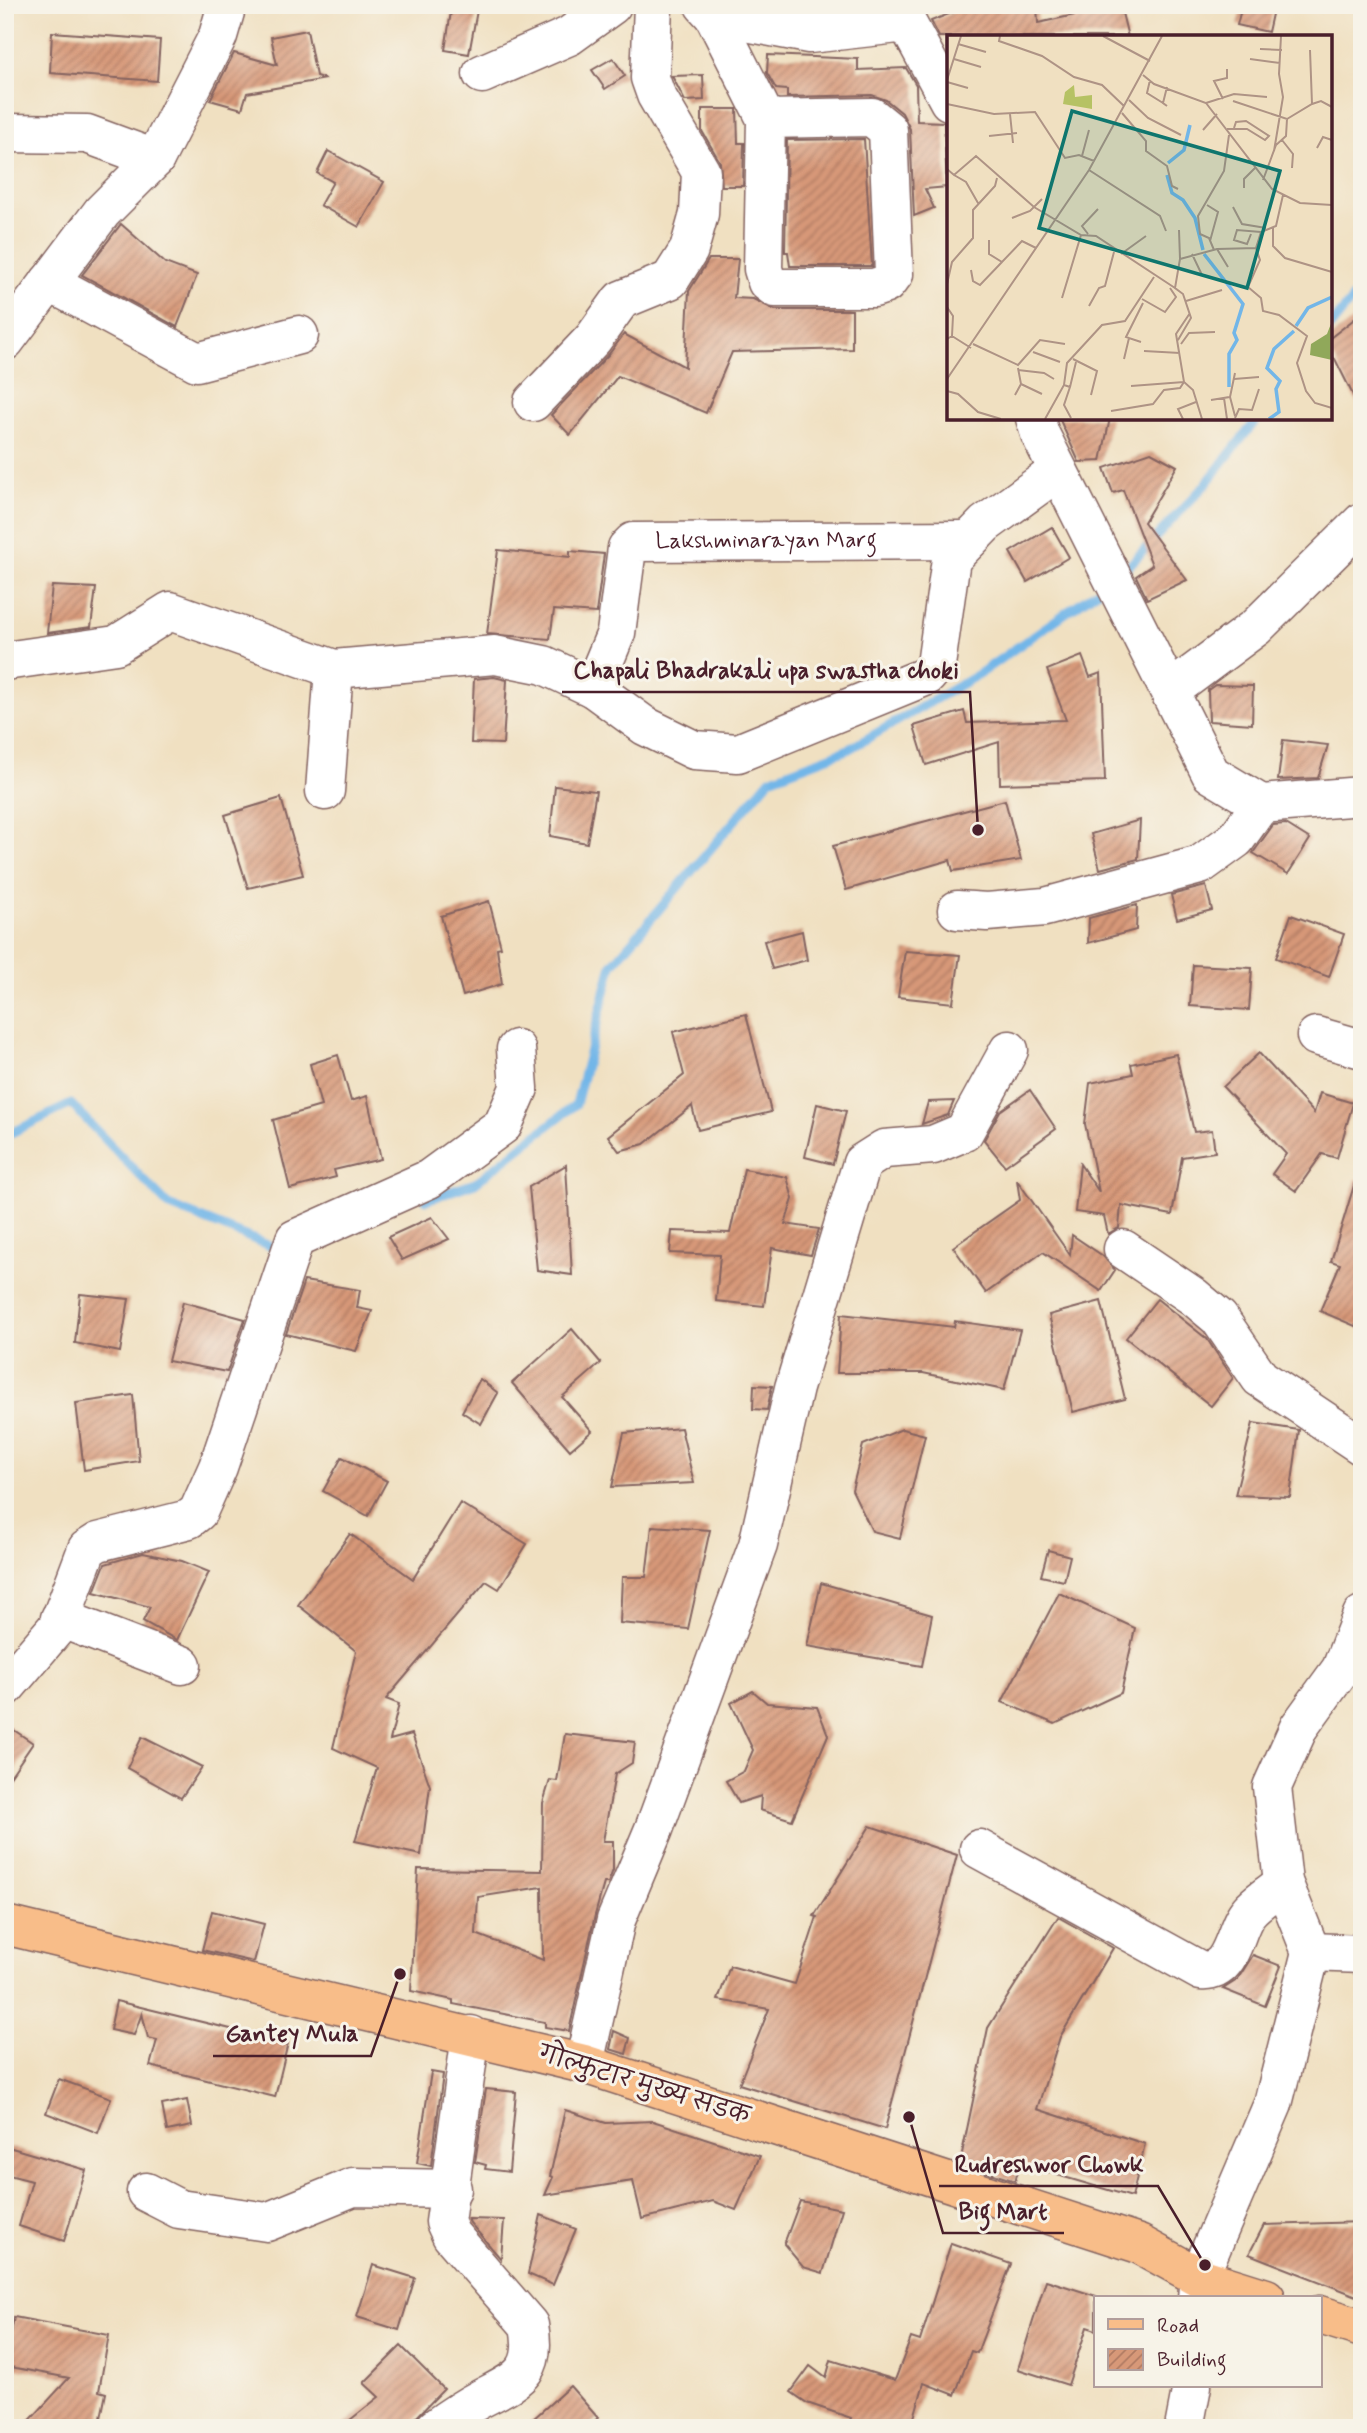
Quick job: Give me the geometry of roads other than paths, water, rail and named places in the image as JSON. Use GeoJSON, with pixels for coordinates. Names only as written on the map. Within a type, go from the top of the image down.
{"type":"FeatureCollection","features":[{"type":"Feature","properties":{"kind":"main road","name":"गोल्फुटार मुख्य सडक"},"geometry":{"type":"LineString","coordinates":[[5,1925],[78,1940],[204,1974],[471,2035],[584,2064],[1139,2244],[1198,2288],[1252,2296]]}},
{"type":"Feature","properties":{"kind":"main road"},"geometry":{"type":"LineString","coordinates":[[1322,2316],[1362,2328]]}},
{"type":"Feature","properties":{"kind":"street"},"geometry":{"type":"LineString","coordinates":[[5,341],[102,212],[155,159],[218,36],[227,5]]}},
{"type":"Feature","properties":{"kind":"street"},"geometry":{"type":"LineString","coordinates":[[482,74],[569,36],[612,5]]}},
{"type":"Feature","properties":{"kind":"street"},"geometry":{"type":"LineString","coordinates":[[533,402],[593,339],[621,300],[670,280],[689,250],[699,214],[701,172],[656,94],[650,78],[653,5]]}},
{"type":"Feature","properties":{"kind":"street"},"geometry":{"type":"LineString","coordinates":[[709,10],[809,34],[917,14],[947,96]]}},
{"type":"Feature","properties":{"kind":"street"},"geometry":{"type":"LineString","coordinates":[[709,10],[766,119],[764,270],[768,282],[775,288],[874,288],[886,284],[894,274],[888,130],[872,117],[766,119]]}},
{"type":"Feature","properties":{"kind":"street"},"geometry":{"type":"LineString","coordinates":[[5,132],[87,134],[155,159]]}},
{"type":"Feature","properties":{"kind":"street"},"geometry":{"type":"LineString","coordinates":[[49,282],[197,362],[299,335]]}},
{"type":"Feature","properties":{"kind":"street"},"geometry":{"type":"LineString","coordinates":[[1042,424],[1058,471],[1211,774],[1261,804],[1362,796]]}},
{"type":"Feature","properties":{"kind":"street"},"geometry":{"type":"LineString","coordinates":[[5,661],[116,645],[170,611],[334,669],[495,655],[544,665],[593,688],[645,726],[694,750],[738,754],[927,676],[936,665],[951,559],[985,524],[1058,471]]}},
{"type":"Feature","properties":{"kind":"street"},"geometry":{"type":"LineString","coordinates":[[1170,691],[1256,627],[1362,522]]}},
{"type":"Feature","properties":{"kind":"street","name":"Lakshminarayan Marg"},"geometry":{"type":"LineString","coordinates":[[593,688],[616,632],[626,548],[633,542],[969,540]]}},
{"type":"Feature","properties":{"kind":"street"},"geometry":{"type":"LineString","coordinates":[[325,791],[334,669]]}},
{"type":"Feature","properties":{"kind":"street"},"geometry":{"type":"LineString","coordinates":[[957,910],[987,912],[1045,906],[1200,866],[1236,839],[1261,804]]}},
{"type":"Feature","properties":{"kind":"street"},"geometry":{"type":"LineString","coordinates":[[1316,1036],[1362,1049]]}},
{"type":"Feature","properties":{"kind":"street"},"geometry":{"type":"LineString","coordinates":[[5,1688],[58,1626],[88,1549],[98,1542],[189,1519],[198,1512],[218,1467],[290,1253],[429,1180],[503,1125],[519,1088],[516,1049]]}},
{"type":"Feature","properties":{"kind":"street"},"geometry":{"type":"LineString","coordinates":[[584,2064],[616,1920],[654,1829],[758,1545],[794,1388],[862,1163],[884,1149],[933,1145],[964,1132],[1009,1050]]}},
{"type":"Feature","properties":{"kind":"street"},"geometry":{"type":"LineString","coordinates":[[1123,1250],[1194,1297],[1219,1318],[1260,1378],[1362,1446]]}},
{"type":"Feature","properties":{"kind":"street"},"geometry":{"type":"LineString","coordinates":[[1198,2288],[1273,2104],[1311,1952],[1283,1882],[1272,1787],[1299,1727],[1341,1669],[1362,1615]]}},
{"type":"Feature","properties":{"kind":"street"},"geometry":{"type":"LineString","coordinates":[[60,1618],[182,1665]]}},
{"type":"Feature","properties":{"kind":"street"},"geometry":{"type":"LineString","coordinates":[[979,1849],[1201,1971],[1209,1972],[1220,1967],[1237,1939],[1247,1912],[1283,1882]]}},
{"type":"Feature","properties":{"kind":"street"},"geometry":{"type":"LineString","coordinates":[[1311,1952],[1362,1954]]}},
{"type":"Feature","properties":{"kind":"street"},"geometry":{"type":"LineString","coordinates":[[436,2428],[473,2403],[514,2383],[527,2365],[532,2344],[529,2325],[451,2235],[445,2222],[452,2189],[471,2035]]}},
{"type":"Feature","properties":{"kind":"street"},"geometry":{"type":"LineString","coordinates":[[146,2192],[179,2209],[267,2222],[353,2187],[452,2189]]}},
{"type":"Feature","properties":{"kind":"street"},"geometry":{"type":"LineString","coordinates":[[1184,2428],[1192,2388]]}},
{"type":"Feature","properties":{"kind":"waterway"},"geometry":{"type":"LineString","coordinates":[[1332,324],[1362,287]]}},
{"type":"Feature","properties":{"kind":"waterway"},"geometry":{"type":"LineString","coordinates":[[1125,570],[1205,485],[1256,420]]}},
{"type":"Feature","properties":{"kind":"waterway"},"geometry":{"type":"LineString","coordinates":[[426,1200],[475,1183],[576,1104],[612,965],[770,779],[849,749],[979,674],[1097,591]]}},
{"type":"Feature","properties":{"kind":"waterway"},"geometry":{"type":"LineString","coordinates":[[5,1136],[71,1104],[168,1205],[280,1250]]}},
{"type":"Feature","properties":{"kind":"place","name":"Chapali Bhadrakali upa swastha choki"},"geometry":{"type":"Point","coordinates":[978,830]}},
{"type":"Feature","properties":{"kind":"place","name":"Gantey Mula"},"geometry":{"type":"Point","coordinates":[400,1974]}},
{"type":"Feature","properties":{"kind":"place","name":"Big Mart"},"geometry":{"type":"Point","coordinates":[909,2117]}},
{"type":"Feature","properties":{"kind":"place","name":"Rudreshwor Chowk"},"geometry":{"type":"Point","coordinates":[1205,2265]}}]}
